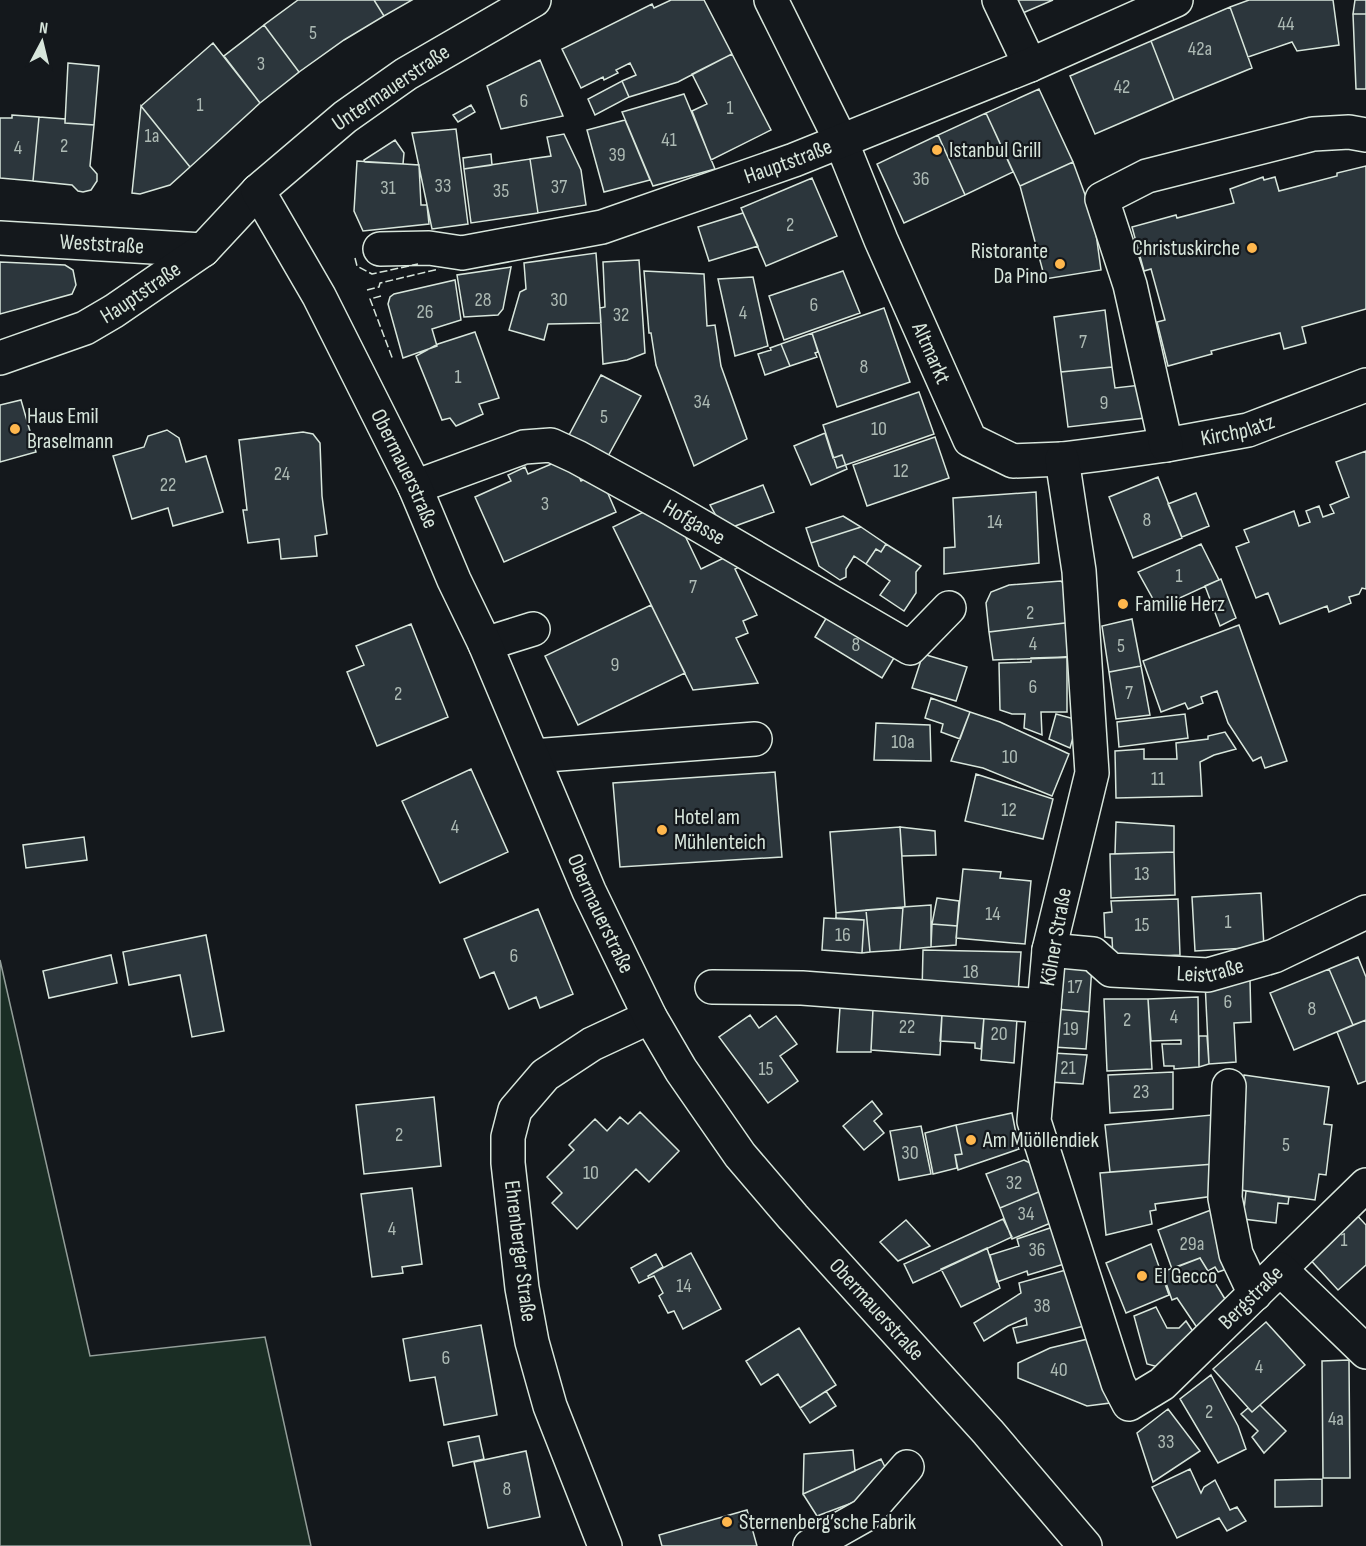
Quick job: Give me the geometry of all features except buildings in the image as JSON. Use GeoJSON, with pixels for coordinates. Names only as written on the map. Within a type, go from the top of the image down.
{"type":"FeatureCollection","features":[{"type":"Feature","properties":{"kind":"street","name":"Untermauerstraße"},"geometry":{"type":"LineString","coordinates":[[258,191],[345,117],[406,74],[534,0]]}},
{"type":"Feature","properties":{"kind":"street","name":"Altmarkt"},"geometry":{"type":"LineString","coordinates":[[771,0],[841,141],[881,240],[970,440],[1013,461],[1062,459],[1102,454]]}},
{"type":"Feature","properties":{"kind":"street"},"geometry":{"type":"LineString","coordinates":[[999,0],[1030,65]]}},
{"type":"Feature","properties":{"kind":"street","name":"Hauptstraße"},"geometry":{"type":"LineString","coordinates":[[380,249],[429,248],[462,253],[602,227],[783,164],[1030,65],[1176,0]]}},
{"type":"Feature","properties":{"kind":"street"},"geometry":{"type":"LineString","coordinates":[[1166,445],[1130,285],[1102,199],[1147,176],[1313,134],[1349,132],[1366,135]]}},
{"type":"Feature","properties":{"kind":"street","name":"Hauptstraße"},"geometry":{"type":"LineString","coordinates":[[0,358],[85,328],[154,285],[203,250],[258,191]]}},
{"type":"Feature","properties":{"kind":"street","name":"Obermauerstraße"},"geometry":{"type":"LineString","coordinates":[[258,191],[319,296],[415,487],[454,580],[485,644],[589,891],[650,1017],[681,1070],[740,1155],[793,1217],[988,1432],[1085,1546]]}},
{"type":"Feature","properties":{"kind":"street","name":"Weststraße"},"geometry":{"type":"LineString","coordinates":[[0,238],[203,250]]}},
{"type":"Feature","properties":{"kind":"street","name":"Kirchplatz"},"geometry":{"type":"LineString","coordinates":[[1102,454],[1248,430],[1366,385]]}},
{"type":"Feature","properties":{"kind":"street","name":"Hofgasse"},"geometry":{"type":"LineString","coordinates":[[415,487],[524,447],[551,446],[577,457],[668,507],[910,648],[949,608]]}},
{"type":"Feature","properties":{"kind":"street","name":"Kölner Straße"},"geometry":{"type":"LineString","coordinates":[[1062,459],[1079,572],[1092,773],[1049,950],[1034,1121],[1118,1383],[1129,1404]]}},
{"type":"Feature","properties":{"kind":"street"},"geometry":{"type":"LineString","coordinates":[[485,644],[533,629]]}},
{"type":"Feature","properties":{"kind":"street"},"geometry":{"type":"LineString","coordinates":[[533,756],[755,739]]}},
{"type":"Feature","properties":{"kind":"street","name":"Leistraße"},"geometry":{"type":"LineString","coordinates":[[1049,950],[1093,954],[1111,970],[1208,975],[1274,956],[1366,912]]}},
{"type":"Feature","properties":{"kind":"street"},"geometry":{"type":"LineString","coordinates":[[712,987],[802,988],[1044,1006]]}},
{"type":"Feature","properties":{"kind":"street","name":"Ehrenberger Straße"},"geometry":{"type":"LineString","coordinates":[[605,1546],[550,1406],[532,1342],[520,1277],[508,1162],[508,1137],[515,1110],[545,1075],[592,1044],[650,1017]]}},
{"type":"Feature","properties":{"kind":"street"},"geometry":{"type":"LineString","coordinates":[[1228,1086],[1225,1198],[1236,1254],[1255,1294]]}},
{"type":"Feature","properties":{"kind":"street","name":"Bergstraße"},"geometry":{"type":"LineString","coordinates":[[1129,1404],[1161,1384],[1366,1185]]}},
{"type":"Feature","properties":{"kind":"street"},"geometry":{"type":"LineString","coordinates":[[1280,1269],[1366,1352]]}},
{"type":"Feature","properties":{"kind":"street"},"geometry":{"type":"LineString","coordinates":[[810,1546],[865,1515],[907,1467]]}},
{"type":"Feature","properties":{"kind":"green space"},"geometry":{"type":"Polygon","coordinates":[[[0,960],[90,1356],[265,1337],[311,1546],[0,1546],[0,960]]]}},
{"type":"Feature","properties":{"kind":"fence"},"geometry":{"type":"LineString","coordinates":[[355,258],[357,266],[372,274],[418,264]]}},
{"type":"Feature","properties":{"kind":"fence"},"geometry":{"type":"LineString","coordinates":[[367,290],[379,287],[380,283],[439,269]]}},
{"type":"Feature","properties":{"kind":"fence"},"geometry":{"type":"LineString","coordinates":[[381,296],[370,299],[393,360]]}},
{"type":"Feature","properties":{"kind":"place","name":"Istanbul Grill"},"geometry":{"type":"Point","coordinates":[937,150]}},
{"type":"Feature","properties":{"kind":"place","name":"Christuskirche"},"geometry":{"type":"Point","coordinates":[1252,248]}},
{"type":"Feature","properties":{"kind":"place","name":"Ristorante Da Pino"},"geometry":{"type":"Point","coordinates":[1060,264]}},
{"type":"Feature","properties":{"kind":"place","name":"Haus Emil Braselmann"},"geometry":{"type":"Point","coordinates":[15,429]}},
{"type":"Feature","properties":{"kind":"place","name":"Familie Herz"},"geometry":{"type":"Point","coordinates":[1123,604]}},
{"type":"Feature","properties":{"kind":"place","name":"Hotel am Mühlenteich"},"geometry":{"type":"Point","coordinates":[662,830]}},
{"type":"Feature","properties":{"kind":"place","name":"Am Müöllendiek"},"geometry":{"type":"Point","coordinates":[971,1140]}},
{"type":"Feature","properties":{"kind":"place","name":"El Gecco"},"geometry":{"type":"Point","coordinates":[1142,1276]}},
{"type":"Feature","properties":{"kind":"place","name":"Sternenberg’sche Fabrik"},"geometry":{"type":"Point","coordinates":[727,1522]}}]}
